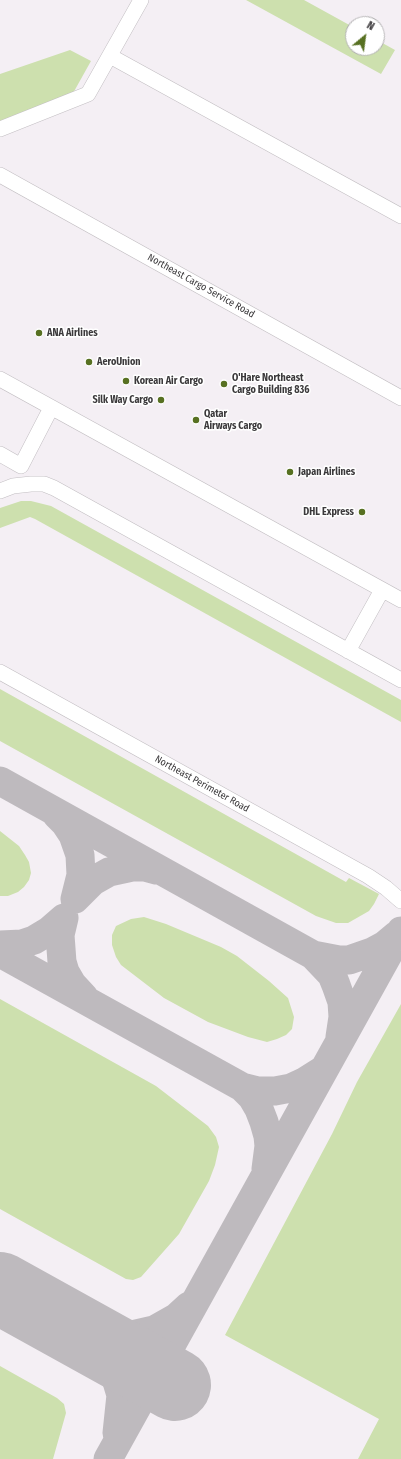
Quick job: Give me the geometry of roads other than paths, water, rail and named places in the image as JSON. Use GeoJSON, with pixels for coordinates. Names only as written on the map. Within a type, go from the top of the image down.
{"type":"FeatureCollection","features":[{"type":"Feature","properties":{"kind":"street"},"geometry":{"type":"LineString","coordinates":[[0,129],[88,94],[141,0]]}},
{"type":"Feature","properties":{"kind":"street"},"geometry":{"type":"LineString","coordinates":[[110,56],[401,216]]}},
{"type":"Feature","properties":{"kind":"street","name":"Northeast Cargo Service Road"},"geometry":{"type":"LineString","coordinates":[[0,175],[401,398]]}},
{"type":"Feature","properties":{"kind":"street"},"geometry":{"type":"LineString","coordinates":[[0,379],[401,600]]}},
{"type":"Feature","properties":{"kind":"street"},"geometry":{"type":"LineString","coordinates":[[21,466],[51,408]]}},
{"type":"Feature","properties":{"kind":"street"},"geometry":{"type":"LineString","coordinates":[[0,454],[21,466],[31,484]]}},
{"type":"Feature","properties":{"kind":"street"},"geometry":{"type":"LineString","coordinates":[[0,491],[13,486],[31,484],[44,484],[54,488],[401,680]]}},
{"type":"Feature","properties":{"kind":"street"},"geometry":{"type":"LineString","coordinates":[[348,651],[382,590]]}},
{"type":"Feature","properties":{"kind":"street","name":"Northeast Perimeter Road"},"geometry":{"type":"LineString","coordinates":[[0,672],[368,876],[386,888],[401,901]]}},
{"type":"Feature","properties":{"kind":"place","name":"ANA Airlines"},"geometry":{"type":"Point","coordinates":[39,333]}},
{"type":"Feature","properties":{"kind":"place","name":"AeroUnion"},"geometry":{"type":"Point","coordinates":[89,362]}},
{"type":"Feature","properties":{"kind":"place","name":"Korean Air Cargo"},"geometry":{"type":"Point","coordinates":[126,381]}},
{"type":"Feature","properties":{"kind":"place","name":"O'Hare Northeast Cargo Building 836"},"geometry":{"type":"Point","coordinates":[224,384]}},
{"type":"Feature","properties":{"kind":"place","name":"Silk Way Cargo"},"geometry":{"type":"Point","coordinates":[161,400]}},
{"type":"Feature","properties":{"kind":"place","name":"Qatar Airways Cargo"},"geometry":{"type":"Point","coordinates":[196,420]}},
{"type":"Feature","properties":{"kind":"place","name":"Japan Airlines"},"geometry":{"type":"Point","coordinates":[290,472]}},
{"type":"Feature","properties":{"kind":"place","name":"DHL Express"},"geometry":{"type":"Point","coordinates":[362,512]}}]}
